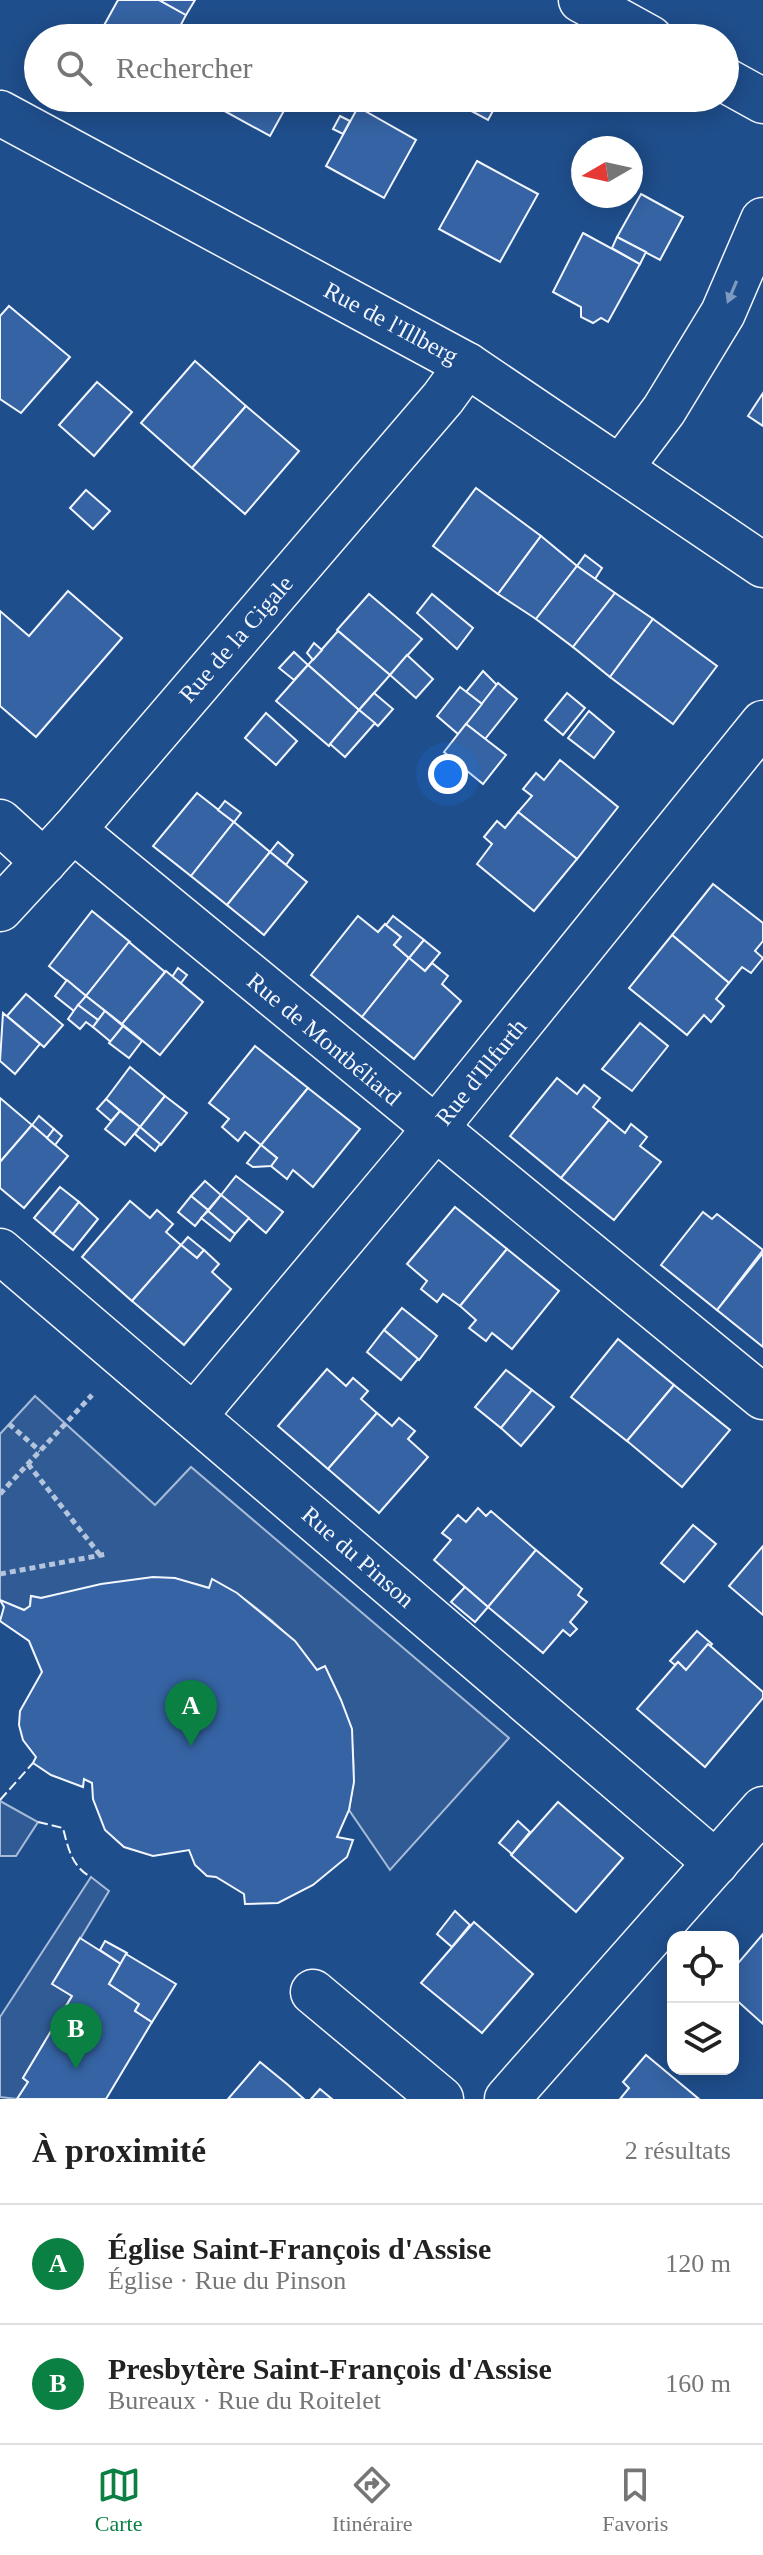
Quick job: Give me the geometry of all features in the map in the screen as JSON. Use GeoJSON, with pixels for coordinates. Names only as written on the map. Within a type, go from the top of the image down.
{"type":"FeatureCollection","features":[{"type":"Feature","properties":{"kind":"street"},"geometry":{"type":"LineString","coordinates":[[581,0],[625,24]]}},
{"type":"Feature","properties":{"kind":"street"},"geometry":{"type":"LineString","coordinates":[[739,88],[763,101]]}},
{"type":"Feature","properties":{"kind":"street","name":"Rue de l'Illberg"},"geometry":{"type":"LineString","coordinates":[[0,113],[467,365],[763,565]]}},
{"type":"Feature","properties":{"kind":"street"},"geometry":{"type":"LineString","coordinates":[[621,467],[664,410],[723,313],[763,220]]}},
{"type":"Feature","properties":{"kind":"street","name":"Rue de la Cigale"},"geometry":{"type":"LineString","coordinates":[[0,909],[73,830],[443,398],[467,365]]}},
{"type":"Feature","properties":{"kind":"street","name":"Rue d'Illfurth"},"geometry":{"type":"LineString","coordinates":[[194,1416],[434,1130],[763,723]]}},
{"type":"Feature","properties":{"kind":"street"},"geometry":{"type":"LineString","coordinates":[[0,822],[44,862]]}},
{"type":"Feature","properties":{"kind":"street","name":"Rue de Montbéliard"},"geometry":{"type":"LineString","coordinates":[[73,830],[434,1130],[763,1397]]}},
{"type":"Feature","properties":{"kind":"street","name":"Rue du Pinson"},"geometry":{"type":"LineString","coordinates":[[0,1251],[716,1863]]}},
{"type":"Feature","properties":{"kind":"street"},"geometry":{"type":"LineString","coordinates":[[507,2099],[763,1809]]}},
{"type":"Feature","properties":{"kind":"street"},"geometry":{"type":"LineString","coordinates":[[313,1992],[441,2099]]}},
{"type":"Feature","properties":{"kind":"path"},"geometry":{"type":"LineString","coordinates":[[0,1494],[126,1358]]}},
{"type":"Feature","properties":{"kind":"path"},"geometry":{"type":"LineString","coordinates":[[9,1424],[40,1451]]}},
{"type":"Feature","properties":{"kind":"path"},"geometry":{"type":"LineString","coordinates":[[0,1574],[103,1554],[28,1464]]}},
{"type":"Feature","properties":{"kind":"shaded area"},"geometry":{"type":"Polygon","coordinates":[[[35,1396],[155,1505],[191,1467],[509,1738],[390,1870],[349,1810],[354,1770],[351,1736],[325,1667],[317,1670],[283,1630],[243,1598],[213,1580],[209,1588],[166,1579],[145,1579],[41,1598],[31,1596],[30,1606],[24,1610],[0,1600],[0,1434],[35,1396]]]}},
{"type":"Feature","properties":{"kind":"shaded area"},"geometry":{"type":"Polygon","coordinates":[[[0,1801],[38,1822],[16,1856],[0,1856],[0,1801]]]}},
{"type":"Feature","properties":{"kind":"shaded area"},"geometry":{"type":"Polygon","coordinates":[[[91,1877],[109,1891],[53,1984],[72,1996],[23,2078],[28,2082],[17,2099],[0,2097],[0,2017],[91,1877]]]}},
{"type":"Feature","properties":{"kind":"building"},"geometry":{"type":"Polygon","coordinates":[[[118,0],[159,0],[186,15],[181,24],[105,24],[118,0]]]}},
{"type":"Feature","properties":{"kind":"building"},"geometry":{"type":"Polygon","coordinates":[[[159,0],[195,0],[186,15],[159,0]]]}},
{"type":"Feature","properties":{"kind":"building"},"geometry":{"type":"Polygon","coordinates":[[[226,112],[283,112],[270,136],[226,112]]]}},
{"type":"Feature","properties":{"kind":"building"},"geometry":{"type":"Polygon","coordinates":[[[355,112],[367,112],[416,140],[384,198],[326,166],[355,112]]]}},
{"type":"Feature","properties":{"kind":"building"},"geometry":{"type":"Polygon","coordinates":[[[473,112],[492,112],[488,120],[473,112]]]}},
{"type":"Feature","properties":{"kind":"building"},"geometry":{"type":"Polygon","coordinates":[[[340,116],[350,121],[343,134],[333,129],[340,116]]]}},
{"type":"Feature","properties":{"kind":"building"},"geometry":{"type":"Polygon","coordinates":[[[477,161],[538,194],[500,262],[439,229],[477,161]]]}},
{"type":"Feature","properties":{"kind":"building"},"geometry":{"type":"Polygon","coordinates":[[[643,195],[683,217],[660,260],[617,237],[633,208],[643,208],[643,195]]]}},
{"type":"Feature","properties":{"kind":"building"},"geometry":{"type":"Polygon","coordinates":[[[583,233],[640,264],[608,322],[601,318],[593,323],[581,317],[581,307],[553,292],[583,233]]]}},
{"type":"Feature","properties":{"kind":"building"},"geometry":{"type":"Polygon","coordinates":[[[617,237],[646,252],[640,264],[612,248],[617,237]]]}},
{"type":"Feature","properties":{"kind":"building"},"geometry":{"type":"Polygon","coordinates":[[[9,306],[70,357],[21,413],[0,399],[0,316],[9,306]]]}},
{"type":"Feature","properties":{"kind":"building"},"geometry":{"type":"Polygon","coordinates":[[[195,361],[246,406],[192,468],[141,423],[195,361]]]}},
{"type":"Feature","properties":{"kind":"building"},"geometry":{"type":"Polygon","coordinates":[[[97,382],[132,412],[94,456],[59,425],[97,382]]]}},
{"type":"Feature","properties":{"kind":"building"},"geometry":{"type":"Polygon","coordinates":[[[763,393],[763,426],[748,416],[763,393]]]}},
{"type":"Feature","properties":{"kind":"building"},"geometry":{"type":"Polygon","coordinates":[[[246,406],[299,451],[245,514],[192,468],[246,406]]]}},
{"type":"Feature","properties":{"kind":"building"},"geometry":{"type":"Polygon","coordinates":[[[476,488],[541,536],[498,594],[433,546],[476,488]]]}},
{"type":"Feature","properties":{"kind":"building"},"geometry":{"type":"Polygon","coordinates":[[[86,490],[110,511],[93,529],[70,508],[86,490]]]}},
{"type":"Feature","properties":{"kind":"building"},"geometry":{"type":"Polygon","coordinates":[[[541,536],[577,566],[536,619],[498,594],[541,536]]]}},
{"type":"Feature","properties":{"kind":"building"},"geometry":{"type":"Polygon","coordinates":[[[585,555],[602,568],[595,579],[577,566],[585,555]]]}},
{"type":"Feature","properties":{"kind":"building"},"geometry":{"type":"Polygon","coordinates":[[[577,566],[615,593],[573,647],[536,619],[577,566]]]}},
{"type":"Feature","properties":{"kind":"building"},"geometry":{"type":"Polygon","coordinates":[[[68,591],[122,638],[36,737],[0,706],[0,611],[29,636],[68,591]]]}},
{"type":"Feature","properties":{"kind":"building"},"geometry":{"type":"Polygon","coordinates":[[[615,593],[653,619],[610,677],[573,647],[615,593]]]}},
{"type":"Feature","properties":{"kind":"building"},"geometry":{"type":"Polygon","coordinates":[[[369,594],[422,639],[390,675],[337,630],[369,594]]]}},
{"type":"Feature","properties":{"kind":"building"},"geometry":{"type":"Polygon","coordinates":[[[432,594],[473,628],[457,649],[417,613],[432,594]]]}},
{"type":"Feature","properties":{"kind":"building"},"geometry":{"type":"Polygon","coordinates":[[[653,619],[717,666],[673,724],[610,677],[653,619]]]}},
{"type":"Feature","properties":{"kind":"building"},"geometry":{"type":"Polygon","coordinates":[[[338,631],[390,675],[359,710],[308,665],[338,631]]]}},
{"type":"Feature","properties":{"kind":"building"},"geometry":{"type":"Polygon","coordinates":[[[314,643],[322,650],[313,660],[307,653],[314,643]]]}},
{"type":"Feature","properties":{"kind":"building"},"geometry":{"type":"Polygon","coordinates":[[[294,652],[308,665],[294,680],[279,668],[294,652]]]}},
{"type":"Feature","properties":{"kind":"building"},"geometry":{"type":"Polygon","coordinates":[[[407,655],[433,679],[416,698],[390,675],[407,655]]]}},
{"type":"Feature","properties":{"kind":"building"},"geometry":{"type":"Polygon","coordinates":[[[308,665],[359,710],[329,746],[276,701],[308,665]]]}},
{"type":"Feature","properties":{"kind":"building"},"geometry":{"type":"Polygon","coordinates":[[[483,671],[497,685],[482,704],[466,692],[483,671]]]}},
{"type":"Feature","properties":{"kind":"building"},"geometry":{"type":"Polygon","coordinates":[[[498,683],[517,699],[485,739],[466,724],[498,683]]]}},
{"type":"Feature","properties":{"kind":"building"},"geometry":{"type":"Polygon","coordinates":[[[460,687],[482,704],[458,734],[437,716],[460,687]]]}},
{"type":"Feature","properties":{"kind":"building"},"geometry":{"type":"Polygon","coordinates":[[[374,693],[393,709],[378,726],[359,710],[374,693]]]}},
{"type":"Feature","properties":{"kind":"building"},"geometry":{"type":"Polygon","coordinates":[[[567,693],[585,708],[563,735],[545,720],[567,693]]]}},
{"type":"Feature","properties":{"kind":"building"},"geometry":{"type":"Polygon","coordinates":[[[359,710],[375,723],[345,757],[330,744],[359,710]]]}},
{"type":"Feature","properties":{"kind":"building"},"geometry":{"type":"Polygon","coordinates":[[[589,711],[614,732],[594,758],[568,738],[589,711]]]}},
{"type":"Feature","properties":{"kind":"building"},"geometry":{"type":"Polygon","coordinates":[[[266,713],[297,741],[276,765],[245,738],[266,713]]]}},
{"type":"Feature","properties":{"kind":"building"},"geometry":{"type":"Polygon","coordinates":[[[466,724],[506,755],[483,784],[444,752],[466,724]]]}},
{"type":"Feature","properties":{"kind":"building"},"geometry":{"type":"Polygon","coordinates":[[[560,760],[618,807],[577,859],[518,812],[532,796],[523,789],[536,773],[544,780],[560,760]]]}},
{"type":"Feature","properties":{"kind":"building"},"geometry":{"type":"Polygon","coordinates":[[[197,793],[234,822],[191,876],[153,846],[197,793]]]}},
{"type":"Feature","properties":{"kind":"building"},"geometry":{"type":"Polygon","coordinates":[[[225,801],[241,813],[234,822],[218,810],[225,801]]]}},
{"type":"Feature","properties":{"kind":"building"},"geometry":{"type":"Polygon","coordinates":[[[518,812],[577,859],[534,911],[477,864],[492,844],[484,837],[497,821],[505,828],[518,812]]]}},
{"type":"Feature","properties":{"kind":"building"},"geometry":{"type":"Polygon","coordinates":[[[234,822],[270,852],[227,905],[191,876],[234,822]]]}},
{"type":"Feature","properties":{"kind":"building"},"geometry":{"type":"Polygon","coordinates":[[[278,842],[293,855],[286,865],[270,852],[278,842]]]}},
{"type":"Feature","properties":{"kind":"building"},"geometry":{"type":"Polygon","coordinates":[[[270,852],[307,882],[264,935],[227,905],[270,852]]]}},
{"type":"Feature","properties":{"kind":"building"},"geometry":{"type":"Polygon","coordinates":[[[713,884],[763,923],[763,941],[755,951],[763,958],[751,973],[742,967],[729,983],[672,935],[713,884]]]}},
{"type":"Feature","properties":{"kind":"building"},"geometry":{"type":"Polygon","coordinates":[[[92,911],[130,942],[86,996],[49,966],[92,911]]]}},
{"type":"Feature","properties":{"kind":"building"},"geometry":{"type":"Polygon","coordinates":[[[358,916],[378,932],[385,924],[401,937],[394,945],[409,958],[362,1017],[311,975],[358,916]]]}},
{"type":"Feature","properties":{"kind":"building"},"geometry":{"type":"Polygon","coordinates":[[[393,916],[424,940],[409,958],[394,945],[401,937],[386,925],[393,916]]]}},
{"type":"Feature","properties":{"kind":"building"},"geometry":{"type":"Polygon","coordinates":[[[672,935],[729,983],[716,999],[724,1006],[711,1022],[704,1015],[687,1035],[629,988],[672,935]]]}},
{"type":"Feature","properties":{"kind":"building"},"geometry":{"type":"Polygon","coordinates":[[[424,940],[440,953],[425,971],[409,958],[424,940]]]}},
{"type":"Feature","properties":{"kind":"building"},"geometry":{"type":"Polygon","coordinates":[[[129,942],[165,972],[122,1024],[86,996],[129,942]]]}},
{"type":"Feature","properties":{"kind":"building"},"geometry":{"type":"Polygon","coordinates":[[[409,958],[425,971],[432,963],[448,976],[442,984],[461,1001],[414,1059],[362,1017],[409,958]]]}},
{"type":"Feature","properties":{"kind":"building"},"geometry":{"type":"Polygon","coordinates":[[[178,968],[187,975],[181,983],[172,977],[178,968]]]}},
{"type":"Feature","properties":{"kind":"building"},"geometry":{"type":"Polygon","coordinates":[[[166,971],[203,1002],[160,1055],[122,1024],[166,971]]]}},
{"type":"Feature","properties":{"kind":"building"},"geometry":{"type":"Polygon","coordinates":[[[67,980],[86,996],[74,1011],[55,996],[67,980]]]}},
{"type":"Feature","properties":{"kind":"building"},"geometry":{"type":"Polygon","coordinates":[[[26,994],[63,1025],[44,1047],[7,1016],[26,994]]]}},
{"type":"Feature","properties":{"kind":"building"},"geometry":{"type":"Polygon","coordinates":[[[86,996],[105,1011],[98,1020],[78,1005],[86,996]]]}},
{"type":"Feature","properties":{"kind":"building"},"geometry":{"type":"Polygon","coordinates":[[[78,1005],[98,1020],[93,1027],[86,1022],[80,1029],[68,1019],[78,1005]]]}},
{"type":"Feature","properties":{"kind":"building"},"geometry":{"type":"Polygon","coordinates":[[[105,1011],[123,1026],[111,1042],[93,1027],[105,1011]]]}},
{"type":"Feature","properties":{"kind":"building"},"geometry":{"type":"Polygon","coordinates":[[[3,1013],[40,1044],[15,1074],[0,1061],[3,1013]]]}},
{"type":"Feature","properties":{"kind":"building"},"geometry":{"type":"Polygon","coordinates":[[[640,1023],[668,1046],[632,1091],[602,1069],[640,1023]]]}},
{"type":"Feature","properties":{"kind":"building"},"geometry":{"type":"Polygon","coordinates":[[[123,1026],[142,1041],[129,1058],[109,1043],[123,1026]]]}},
{"type":"Feature","properties":{"kind":"building"},"geometry":{"type":"Polygon","coordinates":[[[255,1046],[308,1088],[261,1145],[245,1132],[238,1141],[222,1127],[229,1119],[209,1103],[255,1046]]]}},
{"type":"Feature","properties":{"kind":"building"},"geometry":{"type":"Polygon","coordinates":[[[130,1067],[165,1096],[140,1127],[106,1099],[130,1067]]]}},
{"type":"Feature","properties":{"kind":"building"},"geometry":{"type":"Polygon","coordinates":[[[557,1078],[577,1094],[584,1085],[600,1098],[593,1107],[609,1120],[561,1178],[510,1136],[557,1078]]]}},
{"type":"Feature","properties":{"kind":"building"},"geometry":{"type":"Polygon","coordinates":[[[308,1088],[360,1129],[313,1187],[293,1170],[287,1179],[271,1166],[277,1158],[261,1145],[308,1088]]]}},
{"type":"Feature","properties":{"kind":"building"},"geometry":{"type":"Polygon","coordinates":[[[165,1096],[187,1113],[161,1145],[140,1127],[165,1096]]]}},
{"type":"Feature","properties":{"kind":"building"},"geometry":{"type":"Polygon","coordinates":[[[0,1098],[32,1125],[0,1162],[0,1098]]]}},
{"type":"Feature","properties":{"kind":"building"},"geometry":{"type":"Polygon","coordinates":[[[106,1099],[120,1111],[111,1121],[97,1109],[106,1099]]]}},
{"type":"Feature","properties":{"kind":"building"},"geometry":{"type":"Polygon","coordinates":[[[120,1111],[140,1127],[125,1145],[105,1129],[120,1111]]]}},
{"type":"Feature","properties":{"kind":"building"},"geometry":{"type":"Polygon","coordinates":[[[39,1116],[54,1129],[47,1138],[32,1125],[39,1116]]]}},
{"type":"Feature","properties":{"kind":"building"},"geometry":{"type":"Polygon","coordinates":[[[609,1120],[625,1133],[631,1124],[647,1137],[640,1146],[661,1162],[614,1220],[561,1178],[609,1120]]]}},
{"type":"Feature","properties":{"kind":"building"},"geometry":{"type":"Polygon","coordinates":[[[32,1125],[68,1156],[24,1208],[0,1188],[0,1162],[32,1125]]]}},
{"type":"Feature","properties":{"kind":"building"},"geometry":{"type":"Polygon","coordinates":[[[140,1127],[160,1144],[155,1151],[135,1134],[140,1127]]]}},
{"type":"Feature","properties":{"kind":"building"},"geometry":{"type":"Polygon","coordinates":[[[54,1129],[62,1136],[55,1145],[47,1138],[54,1129]]]}},
{"type":"Feature","properties":{"kind":"building"},"geometry":{"type":"Polygon","coordinates":[[[261,1145],[277,1158],[271,1166],[253,1167],[247,1163],[261,1145]]]}},
{"type":"Feature","properties":{"kind":"building"},"geometry":{"type":"Polygon","coordinates":[[[236,1176],[283,1212],[266,1233],[221,1195],[236,1176]]]}},
{"type":"Feature","properties":{"kind":"building"},"geometry":{"type":"Polygon","coordinates":[[[205,1181],[221,1195],[208,1210],[191,1196],[205,1181]]]}},
{"type":"Feature","properties":{"kind":"building"},"geometry":{"type":"Polygon","coordinates":[[[60,1187],[79,1202],[53,1234],[34,1218],[60,1187]]]}},
{"type":"Feature","properties":{"kind":"building"},"geometry":{"type":"Polygon","coordinates":[[[221,1195],[249,1218],[235,1234],[208,1211],[221,1195]]]}},
{"type":"Feature","properties":{"kind":"building"},"geometry":{"type":"Polygon","coordinates":[[[191,1196],[208,1210],[195,1226],[178,1212],[191,1196]]]}},
{"type":"Feature","properties":{"kind":"building"},"geometry":{"type":"Polygon","coordinates":[[[130,1201],[150,1218],[157,1210],[173,1224],[166,1232],[181,1245],[132,1301],[82,1257],[130,1201]]]}},
{"type":"Feature","properties":{"kind":"building"},"geometry":{"type":"Polygon","coordinates":[[[79,1202],[98,1219],[73,1250],[53,1234],[79,1202]]]}},
{"type":"Feature","properties":{"kind":"building"},"geometry":{"type":"Polygon","coordinates":[[[455,1207],[507,1249],[460,1306],[443,1294],[437,1302],[421,1289],[427,1281],[407,1264],[455,1207]]]}},
{"type":"Feature","properties":{"kind":"building"},"geometry":{"type":"Polygon","coordinates":[[[208,1211],[235,1234],[230,1241],[201,1218],[208,1211]]]}},
{"type":"Feature","properties":{"kind":"building"},"geometry":{"type":"Polygon","coordinates":[[[703,1212],[712,1219],[717,1214],[763,1250],[717,1310],[661,1265],[703,1212]]]}},
{"type":"Feature","properties":{"kind":"building"},"geometry":{"type":"Polygon","coordinates":[[[188,1237],[204,1250],[197,1258],[181,1245],[188,1237]]]}},
{"type":"Feature","properties":{"kind":"building"},"geometry":{"type":"Polygon","coordinates":[[[181,1245],[197,1258],[204,1250],[219,1264],[212,1272],[231,1289],[184,1345],[132,1301],[181,1245]]]}},
{"type":"Feature","properties":{"kind":"building"},"geometry":{"type":"Polygon","coordinates":[[[507,1249],[559,1291],[512,1349],[492,1333],[486,1341],[469,1328],[476,1320],[460,1306],[507,1249]]]}},
{"type":"Feature","properties":{"kind":"building"},"geometry":{"type":"Polygon","coordinates":[[[763,1253],[763,1347],[717,1310],[763,1253]]]}},
{"type":"Feature","properties":{"kind":"building"},"geometry":{"type":"Polygon","coordinates":[[[402,1308],[437,1336],[419,1360],[384,1330],[402,1308]]]}},
{"type":"Feature","properties":{"kind":"building"},"geometry":{"type":"Polygon","coordinates":[[[384,1330],[418,1359],[401,1380],[367,1352],[384,1330]]]}},
{"type":"Feature","properties":{"kind":"building"},"geometry":{"type":"Polygon","coordinates":[[[618,1339],[674,1385],[627,1441],[571,1397],[618,1339]]]}},
{"type":"Feature","properties":{"kind":"building"},"geometry":{"type":"Polygon","coordinates":[[[327,1369],[346,1386],[353,1378],[368,1391],[361,1399],[377,1413],[328,1469],[278,1426],[327,1369]]]}},
{"type":"Feature","properties":{"kind":"building"},"geometry":{"type":"Polygon","coordinates":[[[506,1370],[532,1390],[501,1428],[475,1407],[506,1370]]]}},
{"type":"Feature","properties":{"kind":"building"},"geometry":{"type":"Polygon","coordinates":[[[674,1385],[730,1430],[682,1487],[627,1441],[674,1385]]]}},
{"type":"Feature","properties":{"kind":"building"},"geometry":{"type":"Polygon","coordinates":[[[532,1390],[554,1407],[521,1446],[501,1428],[532,1390]]]}},
{"type":"Feature","properties":{"kind":"building"},"geometry":{"type":"Polygon","coordinates":[[[377,1413],[392,1426],[399,1418],[415,1431],[408,1439],[428,1457],[379,1513],[328,1469],[377,1413]]]}},
{"type":"Feature","properties":{"kind":"building"},"geometry":{"type":"Polygon","coordinates":[[[478,1508],[486,1516],[491,1511],[536,1550],[488,1607],[434,1560],[451,1540],[442,1533],[458,1515],[466,1522],[478,1508]]]}},
{"type":"Feature","properties":{"kind":"building"},"geometry":{"type":"Polygon","coordinates":[[[693,1525],[716,1544],[684,1582],[661,1563],[693,1525]]]}},
{"type":"Feature","properties":{"kind":"building"},"geometry":{"type":"Polygon","coordinates":[[[763,1546],[763,1615],[729,1586],[763,1546]]]}},
{"type":"Feature","properties":{"kind":"building"},"geometry":{"type":"Polygon","coordinates":[[[536,1550],[582,1589],[578,1595],[587,1602],[570,1622],[577,1629],[570,1636],[563,1630],[543,1653],[488,1607],[536,1550]]]}},
{"type":"Feature","properties":{"kind":"building"},"geometry":{"type":"Polygon","coordinates":[[[153,1577],[175,1578],[209,1588],[212,1579],[237,1593],[295,1641],[317,1670],[325,1666],[341,1700],[352,1729],[354,1782],[349,1810],[337,1837],[353,1840],[347,1857],[313,1885],[278,1903],[245,1904],[244,1894],[216,1877],[207,1876],[195,1865],[189,1850],[153,1856],[124,1847],[105,1830],[93,1799],[92,1783],[84,1779],[83,1787],[51,1775],[33,1763],[36,1757],[23,1740],[19,1725],[20,1711],[42,1672],[29,1641],[0,1621],[4,1607],[0,1600],[24,1610],[30,1606],[31,1596],[41,1598],[101,1584],[153,1577]]]}},
{"type":"Feature","properties":{"kind":"building"},"geometry":{"type":"Polygon","coordinates":[[[465,1587],[488,1607],[475,1622],[451,1602],[465,1587]]]}},
{"type":"Feature","properties":{"kind":"building"},"geometry":{"type":"Polygon","coordinates":[[[697,1631],[712,1644],[686,1670],[678,1662],[675,1665],[670,1661],[697,1631]]]}},
{"type":"Feature","properties":{"kind":"building"},"geometry":{"type":"Polygon","coordinates":[[[708,1644],[763,1692],[763,1698],[705,1767],[637,1709],[678,1662],[686,1670],[708,1644]]]}},
{"type":"Feature","properties":{"kind":"building"},"geometry":{"type":"Polygon","coordinates":[[[558,1802],[623,1858],[576,1912],[511,1855],[558,1802]]]}},
{"type":"Feature","properties":{"kind":"building"},"geometry":{"type":"Polygon","coordinates":[[[518,1821],[530,1832],[512,1854],[499,1843],[518,1821]]]}},
{"type":"Feature","properties":{"kind":"building"},"geometry":{"type":"Polygon","coordinates":[[[455,1911],[470,1925],[452,1947],[437,1934],[455,1911]]]}},
{"type":"Feature","properties":{"kind":"building"},"geometry":{"type":"Polygon","coordinates":[[[474,1922],[533,1974],[482,2033],[421,1983],[474,1922]]]}},
{"type":"Feature","properties":{"kind":"building"},"geometry":{"type":"Polygon","coordinates":[[[763,1934],[763,2024],[739,2002],[739,1962],[763,1934]]]}},
{"type":"Feature","properties":{"kind":"building"},"geometry":{"type":"Polygon","coordinates":[[[80,1938],[121,1964],[109,1984],[139,2004],[135,2011],[152,2022],[106,2099],[17,2099],[28,2082],[23,2078],[72,1996],[52,1984],[80,1938]]]}},
{"type":"Feature","properties":{"kind":"building"},"geometry":{"type":"Polygon","coordinates":[[[105,1941],[127,1953],[121,1964],[100,1950],[105,1941]]]}},
{"type":"Feature","properties":{"kind":"building"},"geometry":{"type":"Polygon","coordinates":[[[126,1954],[176,1984],[152,2022],[135,2011],[139,2004],[109,1984],[126,1954]]]}},
{"type":"Feature","properties":{"kind":"building"},"geometry":{"type":"Polygon","coordinates":[[[646,2055],[699,2099],[620,2099],[629,2088],[623,2082],[646,2055]]]}},
{"type":"Feature","properties":{"kind":"building"},"geometry":{"type":"Polygon","coordinates":[[[260,2062],[287,2084],[304,2099],[228,2099],[260,2062]]]}},
{"type":"Feature","properties":{"kind":"building"},"geometry":{"type":"Polygon","coordinates":[[[320,2089],[332,2099],[311,2099],[320,2089]]]}},
{"type":"Feature","properties":{"kind":"fence"},"geometry":{"type":"LineString","coordinates":[[0,1800],[33,1763]]}},
{"type":"Feature","properties":{"kind":"fence"},"geometry":{"type":"LineString","coordinates":[[38,1822],[63,1828],[75,1862],[91,1877]]}},
{"type":"Feature","properties":{"kind":"place","name":"Église Saint-François d'Assise"},"geometry":{"type":"Point","coordinates":[191,1746]}},
{"type":"Feature","properties":{"kind":"place","name":"Presbytère Saint-François d'Assise"},"geometry":{"type":"Point","coordinates":[76,2069]}}]}
